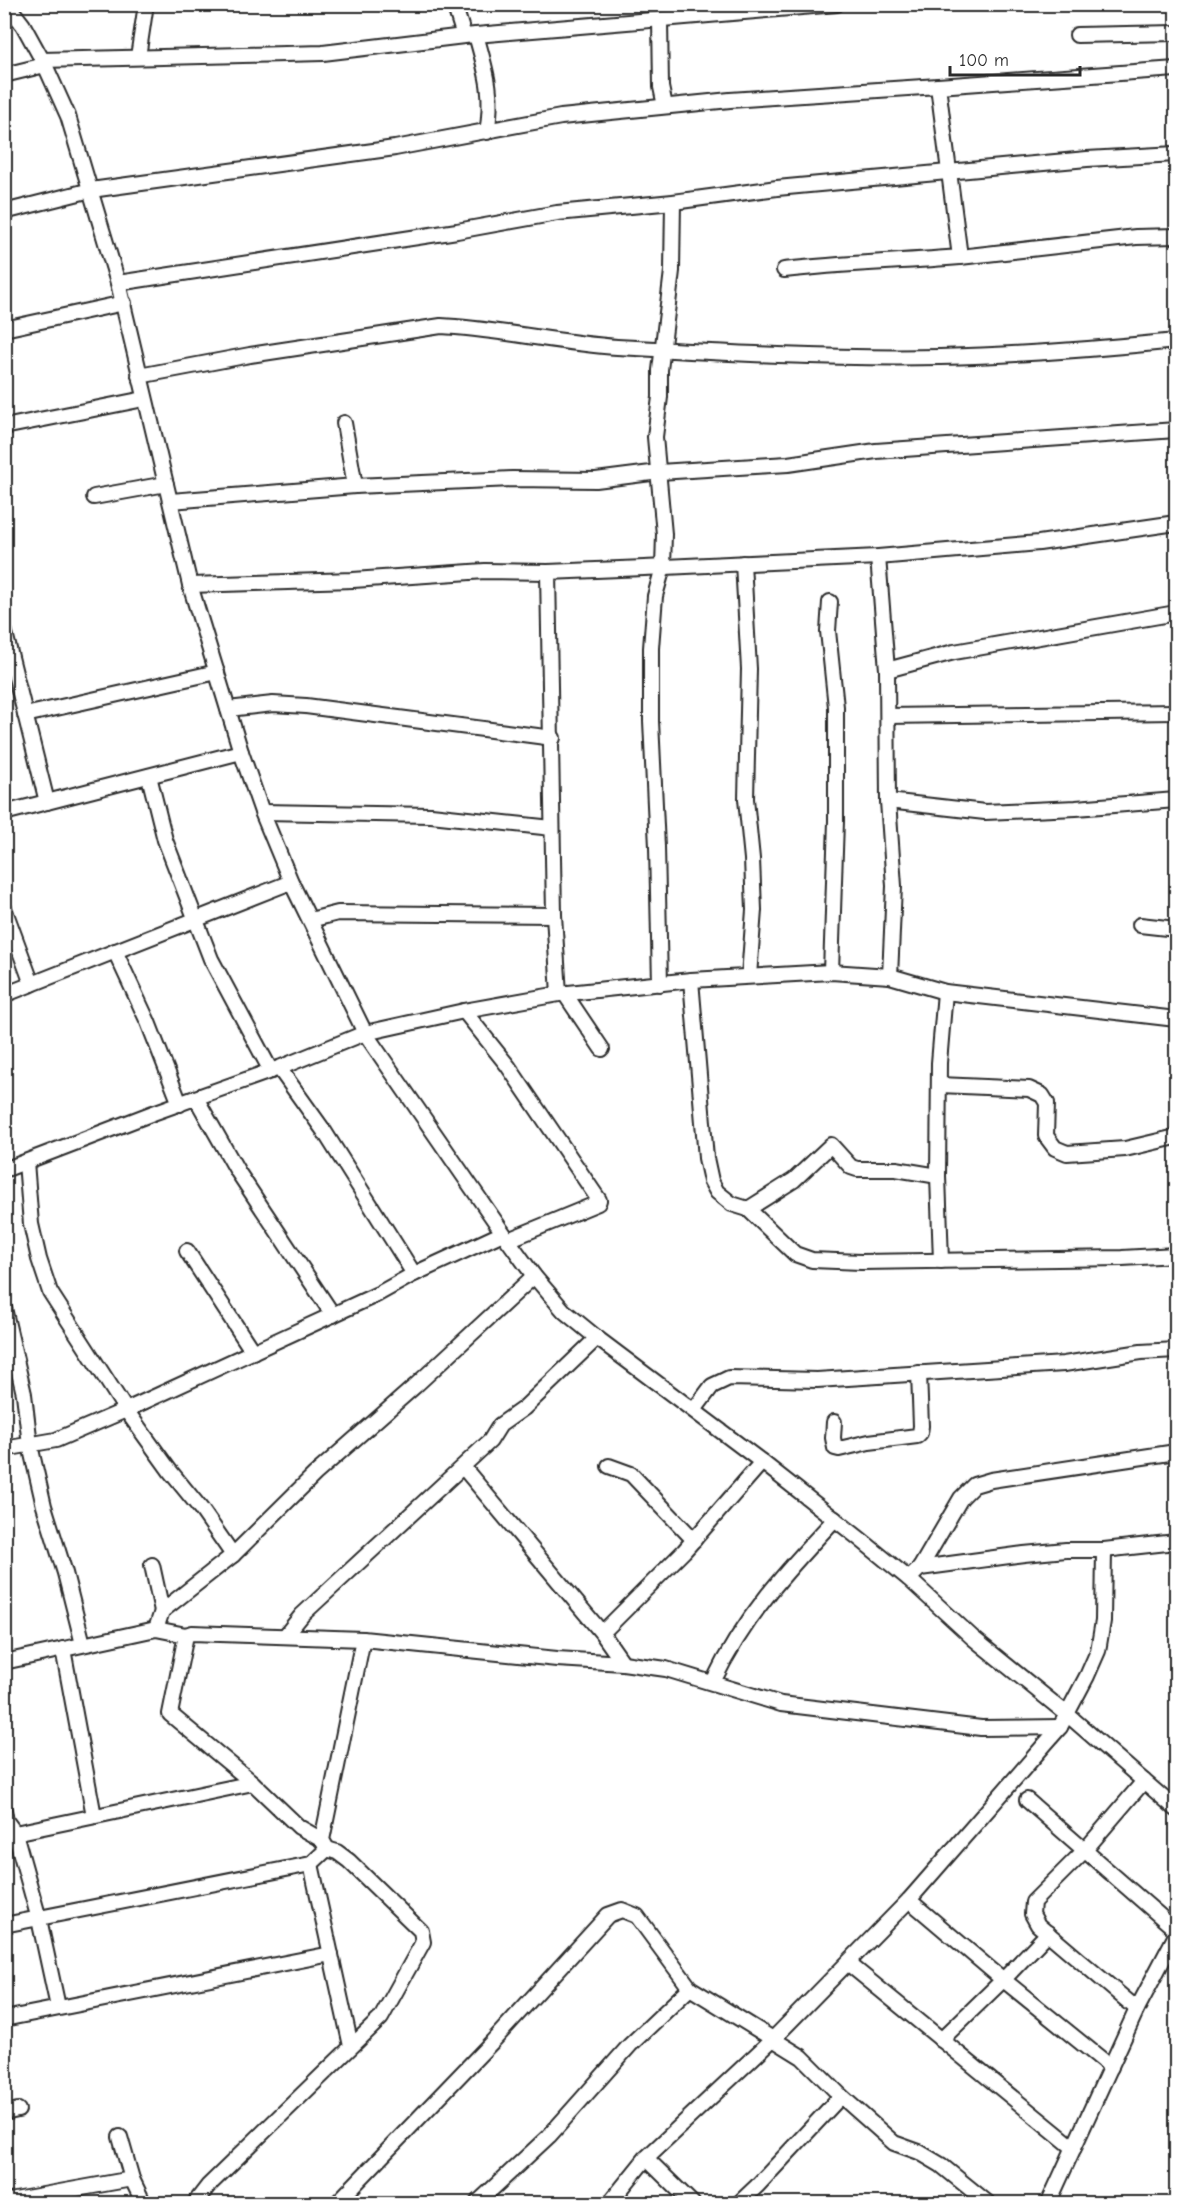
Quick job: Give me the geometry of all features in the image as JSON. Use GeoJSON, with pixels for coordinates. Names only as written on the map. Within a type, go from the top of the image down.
{"type":"FeatureCollection","features":[{"type":"Feature","properties":{"kind":"street"},"geometry":{"type":"LineString","coordinates":[[7,4],[23,25],[44,62],[68,116],[118,283],[190,585],[241,752],[262,812],[291,882],[365,1033],[534,1276],[564,1311],[762,1462],[909,1579],[1064,1721],[1176,1809]]}},
{"type":"Feature","properties":{"kind":"street"},"geometry":{"type":"LineString","coordinates":[[138,57],[146,4]]}},
{"type":"Feature","properties":{"kind":"street"},"geometry":{"type":"LineString","coordinates":[[454,4],[470,36],[488,85],[491,110],[487,132]]}},
{"type":"Feature","properties":{"kind":"street"},"geometry":{"type":"LineString","coordinates":[[4,75],[44,62],[138,57],[323,53],[470,36],[837,4]]}},
{"type":"Feature","properties":{"kind":"street"},"geometry":{"type":"LineString","coordinates":[[660,20],[661,87],[665,106]]}},
{"type":"Feature","properties":{"kind":"street"},"geometry":{"type":"LineString","coordinates":[[1077,35],[1176,33]]}},
{"type":"Feature","properties":{"kind":"street"},"geometry":{"type":"LineString","coordinates":[[4,212],[90,190],[371,151],[561,117],[665,106],[1176,69]]}},
{"type":"Feature","properties":{"kind":"street"},"geometry":{"type":"LineString","coordinates":[[938,86],[960,257]]}},
{"type":"Feature","properties":{"kind":"street"},"geometry":{"type":"LineString","coordinates":[[118,283],[457,231],[558,213],[673,202],[777,188],[1087,159],[1176,154]]}},
{"type":"Feature","properties":{"kind":"street"},"geometry":{"type":"LineString","coordinates":[[660,984],[651,721],[651,648],[655,596],[663,567],[664,534],[655,437],[672,271],[673,202]]}},
{"type":"Feature","properties":{"kind":"street"},"geometry":{"type":"LineString","coordinates":[[784,270],[841,263],[903,262],[960,257],[1136,237],[1176,236]]}},
{"type":"Feature","properties":{"kind":"street"},"geometry":{"type":"LineString","coordinates":[[4,329],[123,303]]}},
{"type":"Feature","properties":{"kind":"street"},"geometry":{"type":"LineString","coordinates":[[139,376],[441,326],[470,327],[516,336],[615,347],[780,355],[939,357],[1055,352],[1176,341]]}},
{"type":"Feature","properties":{"kind":"street"},"geometry":{"type":"LineString","coordinates":[[4,427],[144,399]]}},
{"type":"Feature","properties":{"kind":"street"},"geometry":{"type":"LineString","coordinates":[[344,423],[355,486]]}},
{"type":"Feature","properties":{"kind":"street"},"geometry":{"type":"LineString","coordinates":[[171,501],[355,486],[512,479],[596,480],[659,472],[788,464],[876,451],[1176,430]]}},
{"type":"Feature","properties":{"kind":"street"},"geometry":{"type":"LineString","coordinates":[[94,497],[166,484]]}},
{"type":"Feature","properties":{"kind":"street"},"geometry":{"type":"LineString","coordinates":[[190,585],[485,571],[548,572],[878,557],[1039,543],[1176,523]]}},
{"type":"Feature","properties":{"kind":"street"},"geometry":{"type":"LineString","coordinates":[[878,557],[887,670],[888,801],[894,886],[890,976]]}},
{"type":"Feature","properties":{"kind":"street"},"geometry":{"type":"LineString","coordinates":[[743,563],[749,669],[746,799],[754,910],[749,976]]}},
{"type":"Feature","properties":{"kind":"street"},"geometry":{"type":"LineString","coordinates":[[548,572],[553,738],[554,915],[562,994],[602,1049]]}},
{"type":"Feature","properties":{"kind":"street"},"geometry":{"type":"LineString","coordinates":[[830,602],[828,631],[836,707],[836,821],[831,972]]}},
{"type":"Feature","properties":{"kind":"street"},"geometry":{"type":"LineString","coordinates":[[887,670],[954,652],[1176,613]]}},
{"type":"Feature","properties":{"kind":"street"},"geometry":{"type":"LineString","coordinates":[[4,629],[47,802]]}},
{"type":"Feature","properties":{"kind":"street"},"geometry":{"type":"LineString","coordinates":[[25,715],[217,672]]}},
{"type":"Feature","properties":{"kind":"street"},"geometry":{"type":"LineString","coordinates":[[228,710],[273,704],[306,706],[553,738]]}},
{"type":"Feature","properties":{"kind":"street"},"geometry":{"type":"LineString","coordinates":[[888,716],[1176,712]]}},
{"type":"Feature","properties":{"kind":"street"},"geometry":{"type":"LineString","coordinates":[[4,813],[241,752]]}},
{"type":"Feature","properties":{"kind":"street"},"geometry":{"type":"LineString","coordinates":[[149,776],[165,840],[211,959],[275,1070],[324,1131],[414,1274]]}},
{"type":"Feature","properties":{"kind":"street"},"geometry":{"type":"LineString","coordinates":[[888,801],[985,812],[1176,800]]}},
{"type":"Feature","properties":{"kind":"street"},"geometry":{"type":"LineString","coordinates":[[262,812],[431,815],[552,828]]}},
{"type":"Feature","properties":{"kind":"street"},"geometry":{"type":"LineString","coordinates":[[4,995],[291,882]]}},
{"type":"Feature","properties":{"kind":"street"},"geometry":{"type":"LineString","coordinates":[[4,908],[32,984]]}},
{"type":"Feature","properties":{"kind":"street"},"geometry":{"type":"LineString","coordinates":[[310,920],[338,913],[554,915]]}},
{"type":"Feature","properties":{"kind":"street"},"geometry":{"type":"LineString","coordinates":[[1140,925],[1176,929]]}},
{"type":"Feature","properties":{"kind":"street"},"geometry":{"type":"LineString","coordinates":[[115,951],[148,1022],[180,1104]]}},
{"type":"Feature","properties":{"kind":"street"},"geometry":{"type":"LineString","coordinates":[[4,1170],[275,1070],[365,1033],[464,1011],[562,994],[691,980],[831,972],[890,976],[945,992],[1176,1018]]}},
{"type":"Feature","properties":{"kind":"street"},"geometry":{"type":"LineString","coordinates":[[691,980],[706,1158],[711,1181],[717,1192],[732,1204],[748,1209],[795,1254],[812,1260],[861,1262],[1176,1255]]}},
{"type":"Feature","properties":{"kind":"street"},"geometry":{"type":"LineString","coordinates":[[941,1261],[938,1176],[939,1063],[945,992]]}},
{"type":"Feature","properties":{"kind":"street"},"geometry":{"type":"LineString","coordinates":[[4,1449],[56,1440],[333,1316],[414,1274],[506,1236],[598,1203],[599,1200],[508,1066],[464,1011]]}},
{"type":"Feature","properties":{"kind":"street"},"geometry":{"type":"LineString","coordinates":[[940,1085],[1029,1089],[1042,1095],[1047,1104],[1046,1136],[1055,1148],[1066,1153],[1125,1149],[1176,1137]]}},
{"type":"Feature","properties":{"kind":"street"},"geometry":{"type":"LineString","coordinates":[[196,1098],[238,1172],[333,1316]]}},
{"type":"Feature","properties":{"kind":"street"},"geometry":{"type":"LineString","coordinates":[[748,1209],[794,1180],[831,1145],[851,1167],[857,1169],[896,1169],[938,1176]]}},
{"type":"Feature","properties":{"kind":"street"},"geometry":{"type":"LineString","coordinates":[[26,1161],[31,1224],[50,1292],[126,1410],[233,1555]]}},
{"type":"Feature","properties":{"kind":"street"},"geometry":{"type":"LineString","coordinates":[[187,1251],[253,1352]]}},
{"type":"Feature","properties":{"kind":"street"},"geometry":{"type":"LineString","coordinates":[[162,1611],[233,1555],[315,1474],[534,1276]]}},
{"type":"Feature","properties":{"kind":"street"},"geometry":{"type":"LineString","coordinates":[[4,1308],[24,1394],[30,1445],[44,1506],[65,1573],[83,1644]]}},
{"type":"Feature","properties":{"kind":"street"},"geometry":{"type":"LineString","coordinates":[[285,1636],[302,1615],[490,1441],[500,1425],[524,1408],[597,1338]]}},
{"type":"Feature","properties":{"kind":"street"},"geometry":{"type":"LineString","coordinates":[[694,1410],[712,1386],[729,1378],[817,1380],[1064,1364],[1141,1352],[1176,1350]]}},
{"type":"Feature","properties":{"kind":"street"},"geometry":{"type":"LineString","coordinates":[[834,1422],[833,1444],[839,1449],[869,1442],[917,1436],[921,1426],[919,1373]]}},
{"type":"Feature","properties":{"kind":"street"},"geometry":{"type":"LineString","coordinates":[[909,1579],[920,1568],[961,1498],[974,1485],[992,1480],[1176,1452]]}},
{"type":"Feature","properties":{"kind":"street"},"geometry":{"type":"LineString","coordinates":[[603,1633],[694,1540],[762,1462]]}},
{"type":"Feature","properties":{"kind":"street"},"geometry":{"type":"LineString","coordinates":[[609,1466],[631,1474],[694,1540]]}},
{"type":"Feature","properties":{"kind":"street"},"geometry":{"type":"LineString","coordinates":[[463,1467],[603,1633],[623,1663]]}},
{"type":"Feature","properties":{"kind":"street"},"geometry":{"type":"LineString","coordinates":[[713,1682],[725,1656],[747,1620],[785,1573],[835,1519]]}},
{"type":"Feature","properties":{"kind":"street"},"geometry":{"type":"LineString","coordinates":[[920,1568],[1024,1554],[1066,1550],[1104,1550],[1176,1542]]}},
{"type":"Feature","properties":{"kind":"street"},"geometry":{"type":"LineString","coordinates":[[609,2204],[646,2158],[849,1964],[909,1900],[1064,1721],[1098,1651],[1103,1621],[1104,1550]]}},
{"type":"Feature","properties":{"kind":"street"},"geometry":{"type":"LineString","coordinates":[[152,1565],[162,1611],[156,1629]]}},
{"type":"Feature","properties":{"kind":"street"},"geometry":{"type":"LineString","coordinates":[[4,1662],[156,1629],[186,1635],[192,1633],[363,1639],[666,1669],[781,1704],[981,1728],[1064,1721]]}},
{"type":"Feature","properties":{"kind":"street"},"geometry":{"type":"LineString","coordinates":[[186,1635],[170,1714],[253,1783],[299,1827],[337,1852],[357,1869],[421,1931],[423,1942],[381,2018],[208,2186],[194,2204]]}},
{"type":"Feature","properties":{"kind":"street"},"geometry":{"type":"LineString","coordinates":[[4,1925],[311,1863],[325,1844],[363,1639]]}},
{"type":"Feature","properties":{"kind":"street"},"geometry":{"type":"LineString","coordinates":[[63,1649],[94,1816]]}},
{"type":"Feature","properties":{"kind":"street"},"geometry":{"type":"LineString","coordinates":[[1137,2009],[1038,1925],[1032,1914],[1033,1902],[1085,1850],[1144,1782]]}},
{"type":"Feature","properties":{"kind":"street"},"geometry":{"type":"LineString","coordinates":[[15,1833],[253,1783]]}},
{"type":"Feature","properties":{"kind":"street"},"geometry":{"type":"LineString","coordinates":[[1027,1800],[1176,1930]]}},
{"type":"Feature","properties":{"kind":"street"},"geometry":{"type":"LineString","coordinates":[[4,1810],[6,1821],[15,1833],[39,1919],[58,2007]]}},
{"type":"Feature","properties":{"kind":"street"},"geometry":{"type":"LineString","coordinates":[[311,1863],[351,2046]]}},
{"type":"Feature","properties":{"kind":"street"},"geometry":{"type":"LineString","coordinates":[[909,1900],[1111,2067]]}},
{"type":"Feature","properties":{"kind":"street"},"geometry":{"type":"LineString","coordinates":[[336,2204],[492,2042],[608,1915],[622,1910],[637,1916],[690,1988],[802,2057],[841,2096],[894,2143],[919,2152],[941,2164],[989,2204]]}},
{"type":"Feature","properties":{"kind":"street"},"geometry":{"type":"LineString","coordinates":[[941,2040],[1048,1933]]}},
{"type":"Feature","properties":{"kind":"street"},"geometry":{"type":"LineString","coordinates":[[1048,2204],[1137,2009],[1176,1935]]}},
{"type":"Feature","properties":{"kind":"street"},"geometry":{"type":"LineString","coordinates":[[4,2019],[331,1954]]}},
{"type":"Feature","properties":{"kind":"street"},"geometry":{"type":"LineString","coordinates":[[849,1964],[1074,2148]]}},
{"type":"Feature","properties":{"kind":"street"},"geometry":{"type":"LineString","coordinates":[[476,2204],[549,2136],[630,2045],[690,1988]]}},
{"type":"Feature","properties":{"kind":"street"},"geometry":{"type":"LineString","coordinates":[[738,2204],[841,2096]]}},
{"type":"Feature","properties":{"kind":"street"},"geometry":{"type":"LineString","coordinates":[[120,2137],[132,2178],[144,2204]]}},
{"type":"Feature","properties":{"kind":"street"},"geometry":{"type":"LineString","coordinates":[[646,2158],[693,2204]]}},
{"type":"Feature","properties":{"kind":"street"},"geometry":{"type":"LineString","coordinates":[[4,2202],[132,2178]]}}]}
